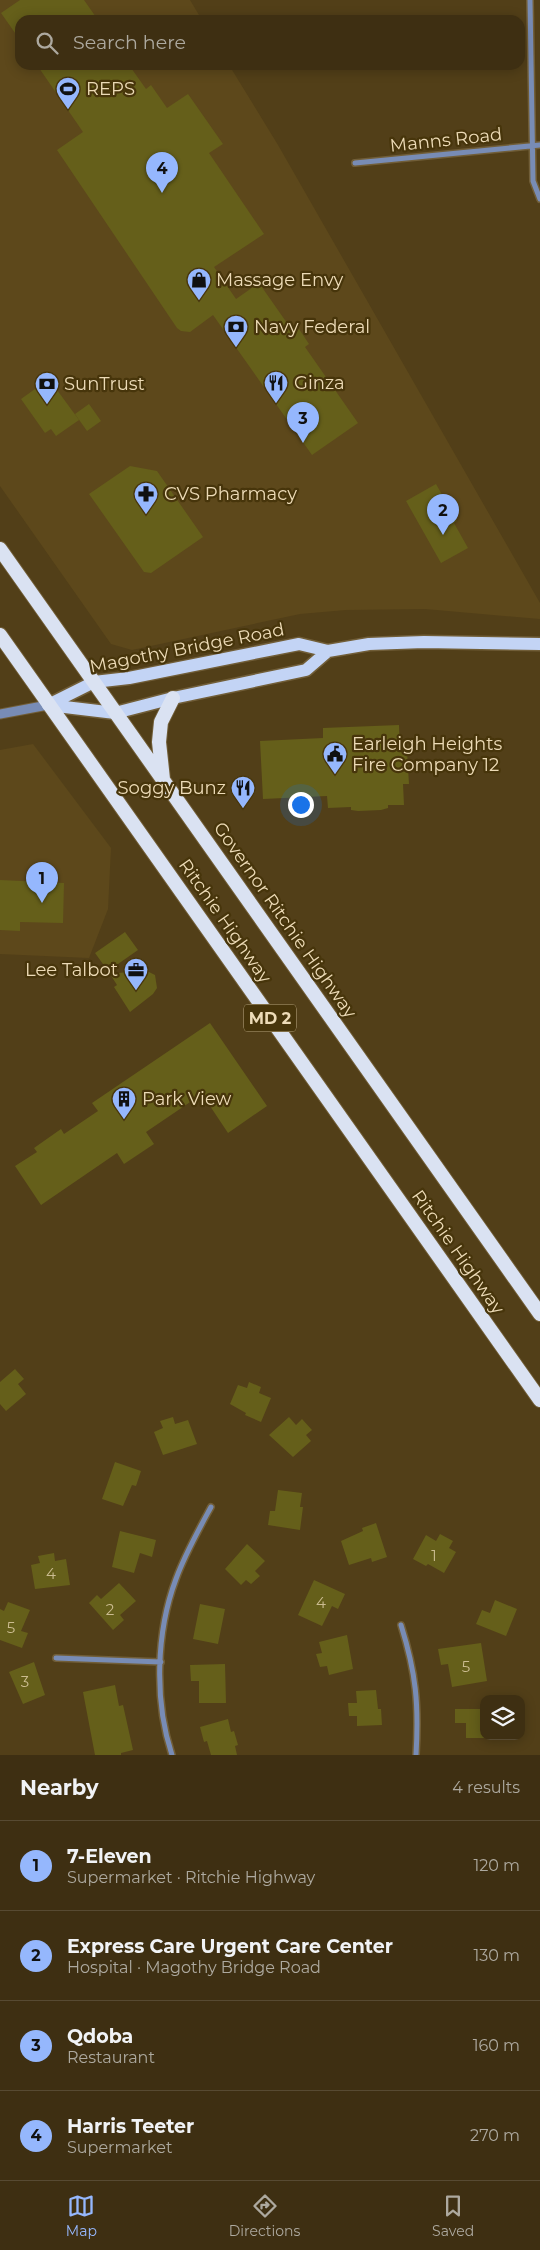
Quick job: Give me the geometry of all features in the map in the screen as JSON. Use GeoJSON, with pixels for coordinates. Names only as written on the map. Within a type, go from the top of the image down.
{"type":"FeatureCollection","features":[{"type":"Feature","properties":{"kind":"highway","name":"Governor Ritchie Highway"},"geometry":{"type":"LineString","coordinates":[[0,548],[540,1314]]}},
{"type":"Feature","properties":{"kind":"highway","name":"Ritchie Highway"},"geometry":{"type":"LineString","coordinates":[[0,635],[540,1400]]}},
{"type":"Feature","properties":{"kind":"highway"},"geometry":{"type":"LineString","coordinates":[[163,780],[159,742],[161,722],[173,698]]}},
{"type":"Feature","properties":{"kind":"main road","name":"Magothy Bridge Road"},"geometry":{"type":"LineString","coordinates":[[48,705],[94,682],[129,678],[299,644],[328,651],[369,644],[424,642],[540,644]]}},
{"type":"Feature","properties":{"kind":"main road"},"geometry":{"type":"LineString","coordinates":[[48,705],[115,713],[173,698],[306,670],[328,651]]}},
{"type":"Feature","properties":{"kind":"street"},"geometry":{"type":"LineString","coordinates":[[530,0],[533,181],[540,199]]}},
{"type":"Feature","properties":{"kind":"street","name":"Manns Road"},"geometry":{"type":"LineString","coordinates":[[355,163],[540,145]]}},
{"type":"Feature","properties":{"kind":"street"},"geometry":{"type":"LineString","coordinates":[[0,714],[48,705]]}},
{"type":"Feature","properties":{"kind":"street"},"geometry":{"type":"LineString","coordinates":[[172,1755],[166,1736],[162,1706],[161,1662],[168,1606],[175,1580],[188,1549],[211,1507]]}},
{"type":"Feature","properties":{"kind":"street"},"geometry":{"type":"LineString","coordinates":[[401,1625],[412,1663],[418,1705],[416,1755]]}},
{"type":"Feature","properties":{"kind":"street"},"geometry":{"type":"LineString","coordinates":[[56,1658],[161,1662]]}},
{"type":"Feature","properties":{"kind":"shaded area"},"geometry":{"type":"Polygon","coordinates":[[[0,0],[190,0],[199,15],[15,15],[15,70],[232,70],[278,145],[540,603],[540,619],[425,609],[346,610],[300,614],[132,650],[111,644],[0,486],[0,0]]]}},
{"type":"Feature","properties":{"kind":"shaded area"},"geometry":{"type":"Polygon","coordinates":[[[33,744],[111,848],[108,909],[89,958],[0,954],[0,750],[33,744]]]}},
{"type":"Feature","properties":{"kind":"building"},"geometry":{"type":"Polygon","coordinates":[[[20,0],[84,0],[94,15],[15,15],[15,33],[1,13],[20,0]]]}},
{"type":"Feature","properties":{"kind":"building"},"geometry":{"type":"Polygon","coordinates":[[[40,70],[133,70],[146,89],[151,85],[167,108],[188,94],[223,144],[209,153],[264,234],[214,267],[236,299],[259,283],[294,333],[299,329],[309,344],[305,347],[358,423],[312,455],[213,315],[190,332],[181,331],[177,328],[57,150],[83,132],[40,70]]]}},
{"type":"Feature","properties":{"kind":"building","name":"SunTrust"},"geometry":{"type":"Polygon","coordinates":[[[49,379],[79,420],[56,436],[51,429],[45,433],[21,399],[49,379]]]}},
{"type":"Feature","properties":{"kind":"building"},"geometry":{"type":"Polygon","coordinates":[[[89,404],[101,421],[87,431],[75,414],[89,404]]]}},
{"type":"Feature","properties":{"kind":"building","name":"CVS Pharmacy"},"geometry":{"type":"Polygon","coordinates":[[[130,466],[157,471],[203,537],[151,573],[144,572],[89,494],[130,466]]]}},
{"type":"Feature","properties":{"kind":"building"},"geometry":{"type":"Polygon","coordinates":[[[436,484],[457,521],[454,523],[468,548],[441,563],[406,501],[436,484]]]}},
{"type":"Feature","properties":{"kind":"building","name":"Earleigh Heights Fire Company 12"},"geometry":{"type":"Polygon","coordinates":[[[399,725],[400,751],[407,751],[409,784],[403,784],[404,805],[388,805],[388,808],[381,810],[358,811],[351,810],[351,807],[328,808],[327,796],[263,799],[260,741],[323,738],[323,728],[399,725]]]}},
{"type":"Feature","properties":{"kind":"building"},"geometry":{"type":"Polygon","coordinates":[[[0,880],[64,883],[63,923],[20,922],[20,931],[0,930],[0,880]]]}},
{"type":"Feature","properties":{"kind":"building"},"geometry":{"type":"Polygon","coordinates":[[[125,932],[138,950],[108,971],[95,953],[125,932]]]}},
{"type":"Feature","properties":{"kind":"building","name":"Lee Talbot"},"geometry":{"type":"Polygon","coordinates":[[[145,970],[155,975],[157,988],[153,994],[130,1012],[114,987],[117,985],[110,974],[145,970]]]}},
{"type":"Feature","properties":{"kind":"building","name":"Park View"},"geometry":{"type":"Polygon","coordinates":[[[210,1023],[267,1106],[228,1133],[202,1094],[146,1132],[154,1144],[124,1164],[117,1153],[41,1205],[15,1166],[37,1152],[34,1148],[61,1129],[64,1134],[98,1111],[92,1103],[210,1023]]]}},
{"type":"Feature","properties":{"kind":"building"},"geometry":{"type":"Polygon","coordinates":[[[15,1369],[24,1379],[18,1384],[26,1394],[6,1411],[0,1404],[0,1382],[15,1369]]]}},
{"type":"Feature","properties":{"kind":"building"},"geometry":{"type":"Polygon","coordinates":[[[249,1382],[261,1387],[259,1393],[271,1398],[261,1422],[245,1415],[246,1413],[230,1404],[238,1385],[247,1388],[249,1382]]]}},
{"type":"Feature","properties":{"kind":"building"},"geometry":{"type":"Polygon","coordinates":[[[173,1417],[175,1424],[188,1420],[197,1444],[163,1455],[154,1432],[163,1428],[160,1421],[173,1417]]]}},
{"type":"Feature","properties":{"kind":"building"},"geometry":{"type":"Polygon","coordinates":[[[289,1417],[296,1425],[302,1419],[312,1430],[306,1435],[311,1441],[293,1457],[269,1435],[289,1417]]]}},
{"type":"Feature","properties":{"kind":"building"},"geometry":{"type":"Polygon","coordinates":[[[115,1462],[141,1471],[136,1486],[132,1485],[123,1506],[102,1499],[115,1462]]]}},
{"type":"Feature","properties":{"kind":"building"},"geometry":{"type":"Polygon","coordinates":[[[278,1490],[302,1493],[300,1507],[303,1507],[300,1530],[268,1525],[270,1511],[275,1511],[278,1490]]]}},
{"type":"Feature","properties":{"kind":"building"},"geometry":{"type":"Polygon","coordinates":[[[376,1523],[387,1557],[372,1562],[371,1558],[349,1565],[341,1541],[363,1531],[362,1528],[376,1523]]]}},
{"type":"Feature","properties":{"kind":"building"},"geometry":{"type":"Polygon","coordinates":[[[120,1531],[156,1540],[152,1557],[140,1553],[134,1573],[112,1567],[120,1531]]]}},
{"type":"Feature","properties":{"kind":"building"},"geometry":{"type":"Polygon","coordinates":[[[440,1534],[453,1541],[449,1548],[456,1552],[444,1573],[428,1564],[426,1566],[413,1559],[426,1535],[436,1541],[440,1534]]]}},
{"type":"Feature","properties":{"kind":"building"},"geometry":{"type":"Polygon","coordinates":[[[247,1544],[265,1561],[255,1571],[260,1576],[251,1584],[246,1580],[241,1585],[225,1569],[247,1544]]]}},
{"type":"Feature","properties":{"kind":"building"},"geometry":{"type":"Polygon","coordinates":[[[54,1553],[55,1561],[66,1559],[70,1585],[35,1589],[31,1565],[40,1563],[38,1556],[54,1553]]]}},
{"type":"Feature","properties":{"kind":"building"},"geometry":{"type":"Polygon","coordinates":[[[314,1580],[345,1594],[338,1609],[332,1606],[322,1626],[298,1615],[314,1580]]]}},
{"type":"Feature","properties":{"kind":"building"},"geometry":{"type":"Polygon","coordinates":[[[119,1583],[136,1601],[120,1615],[124,1620],[113,1630],[89,1603],[97,1595],[101,1599],[119,1583]]]}},
{"type":"Feature","properties":{"kind":"building"},"geometry":{"type":"Polygon","coordinates":[[[495,1600],[517,1609],[506,1636],[476,1624],[482,1610],[490,1613],[495,1600]]]}},
{"type":"Feature","properties":{"kind":"building"},"geometry":{"type":"Polygon","coordinates":[[[8,1602],[30,1610],[21,1631],[28,1633],[22,1648],[0,1640],[0,1609],[4,1611],[8,1602]]]}},
{"type":"Feature","properties":{"kind":"building"},"geometry":{"type":"Polygon","coordinates":[[[200,1604],[225,1609],[218,1644],[193,1639],[200,1604]]]}},
{"type":"Feature","properties":{"kind":"building"},"geometry":{"type":"Polygon","coordinates":[[[347,1635],[353,1669],[329,1675],[327,1666],[320,1667],[316,1654],[322,1653],[319,1642],[347,1635]]]}},
{"type":"Feature","properties":{"kind":"building"},"geometry":{"type":"Polygon","coordinates":[[[481,1643],[487,1681],[452,1687],[448,1664],[441,1665],[438,1649],[481,1643]]]}},
{"type":"Feature","properties":{"kind":"building"},"geometry":{"type":"Polygon","coordinates":[[[34,1662],[45,1695],[23,1704],[9,1672],[34,1662]]]}},
{"type":"Feature","properties":{"kind":"building"},"geometry":{"type":"Polygon","coordinates":[[[225,1664],[226,1703],[199,1703],[199,1681],[191,1681],[190,1665],[225,1664]]]}},
{"type":"Feature","properties":{"kind":"building"},"geometry":{"type":"Polygon","coordinates":[[[115,1685],[119,1706],[123,1705],[133,1750],[121,1753],[121,1755],[95,1755],[83,1692],[115,1685]]]}},
{"type":"Feature","properties":{"kind":"building"},"geometry":{"type":"Polygon","coordinates":[[[376,1690],[378,1709],[381,1709],[382,1725],[357,1726],[357,1716],[349,1716],[348,1703],[357,1703],[356,1691],[376,1690]]]}},
{"type":"Feature","properties":{"kind":"building"},"geometry":{"type":"Polygon","coordinates":[[[455,1709],[480,1709],[480,1738],[466,1738],[466,1723],[455,1723],[455,1709]]]}},
{"type":"Feature","properties":{"kind":"building"},"geometry":{"type":"Polygon","coordinates":[[[228,1719],[231,1732],[234,1731],[238,1745],[235,1746],[237,1755],[211,1755],[207,1741],[204,1742],[200,1727],[228,1719]]]}},
{"type":"Feature","properties":{"kind":"place","name":"REPS"},"geometry":{"type":"Point","coordinates":[68,110]}},
{"type":"Feature","properties":{"kind":"place","name":"Harris Teeter"},"geometry":{"type":"Point","coordinates":[162,193]}},
{"type":"Feature","properties":{"kind":"place","name":"Massage Envy"},"geometry":{"type":"Point","coordinates":[199,301]}},
{"type":"Feature","properties":{"kind":"place","name":"Navy Federal"},"geometry":{"type":"Point","coordinates":[236,348]}},
{"type":"Feature","properties":{"kind":"place","name":"Ginza"},"geometry":{"type":"Point","coordinates":[276,404]}},
{"type":"Feature","properties":{"kind":"place","name":"SunTrust"},"geometry":{"type":"Point","coordinates":[47,405]}},
{"type":"Feature","properties":{"kind":"place","name":"Qdoba"},"geometry":{"type":"Point","coordinates":[303,443]}},
{"type":"Feature","properties":{"kind":"place","name":"CVS Pharmacy"},"geometry":{"type":"Point","coordinates":[146,515]}},
{"type":"Feature","properties":{"kind":"place","name":"Express Care Urgent Care Center"},"geometry":{"type":"Point","coordinates":[443,535]}},
{"type":"Feature","properties":{"kind":"place","name":"Earleigh Heights Fire Company 12"},"geometry":{"type":"Point","coordinates":[335,775]}},
{"type":"Feature","properties":{"kind":"place","name":"Soggy Bunz"},"geometry":{"type":"Point","coordinates":[243,809]}},
{"type":"Feature","properties":{"kind":"place","name":"7-Eleven"},"geometry":{"type":"Point","coordinates":[42,903]}},
{"type":"Feature","properties":{"kind":"place","name":"Lee Talbot"},"geometry":{"type":"Point","coordinates":[136,991]}},
{"type":"Feature","properties":{"kind":"place","name":"Park View"},"geometry":{"type":"Point","coordinates":[124,1120]}}]}
